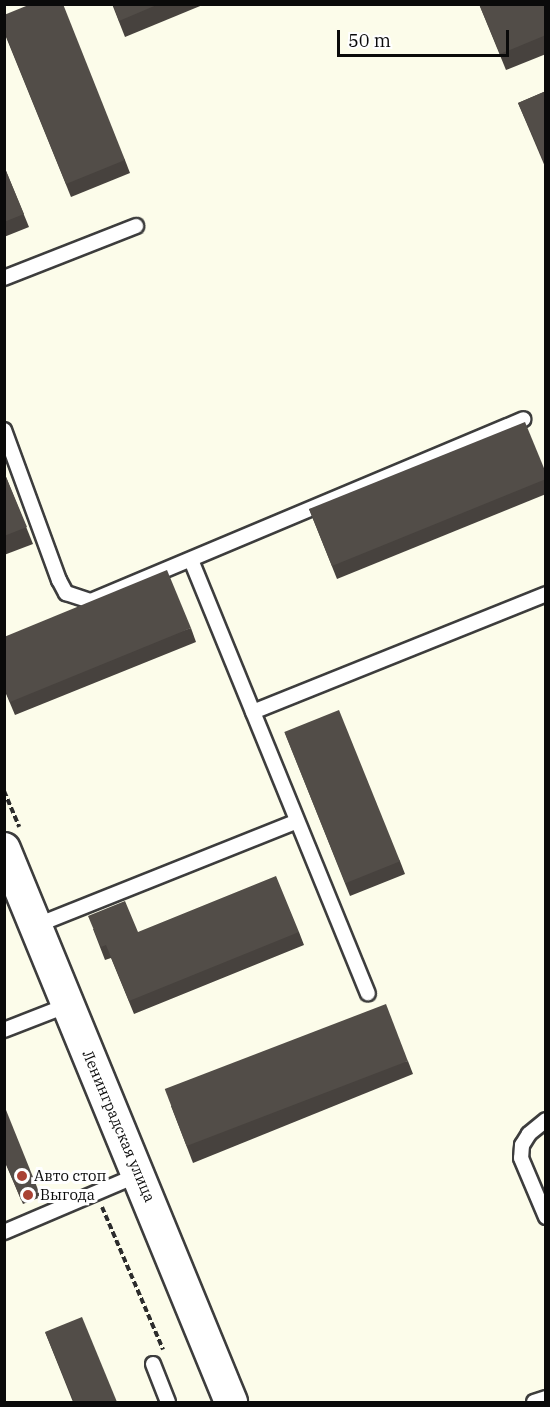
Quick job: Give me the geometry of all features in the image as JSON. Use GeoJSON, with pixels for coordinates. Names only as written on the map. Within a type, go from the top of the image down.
{"type":"FeatureCollection","features":[{"type":"Feature","properties":{"kind":"street","name":"Ленинградская улица"},"geometry":{"type":"LineString","coordinates":[[4,849],[140,1174],[231,1402]]}},
{"type":"Feature","properties":{"kind":"lane"},"geometry":{"type":"LineString","coordinates":[[4,278],[136,226]]}},
{"type":"Feature","properties":{"kind":"lane"},"geometry":{"type":"LineString","coordinates":[[4,430],[66,593],[91,601],[523,419]]}},
{"type":"Feature","properties":{"kind":"lane"},"geometry":{"type":"LineString","coordinates":[[191,560],[368,993]]}},
{"type":"Feature","properties":{"kind":"lane"},"geometry":{"type":"LineString","coordinates":[[253,712],[546,594]]}},
{"type":"Feature","properties":{"kind":"lane"},"geometry":{"type":"LineString","coordinates":[[36,926],[297,821]]}},
{"type":"Feature","properties":{"kind":"lane"},"geometry":{"type":"LineString","coordinates":[[4,1030],[68,1005]]}},
{"type":"Feature","properties":{"kind":"lane"},"geometry":{"type":"LineString","coordinates":[[546,1120],[529,1134],[522,1145],[521,1158],[546,1217]]}},
{"type":"Feature","properties":{"kind":"lane"},"geometry":{"type":"LineString","coordinates":[[4,1232],[140,1174]]}},
{"type":"Feature","properties":{"kind":"lane"},"geometry":{"type":"LineString","coordinates":[[153,1364],[168,1402]]}},
{"type":"Feature","properties":{"kind":"lane"},"geometry":{"type":"LineString","coordinates":[[534,1402],[546,1398]]}},
{"type":"Feature","properties":{"kind":"path"},"geometry":{"type":"LineString","coordinates":[[96,1193],[168,1360]]}},
{"type":"Feature","properties":{"kind":"building"},"geometry":{"type":"Polygon","coordinates":[[[31,4],[63,4],[125,160],[66,184],[4,31],[4,15],[31,4]]]}},
{"type":"Feature","properties":{"kind":"building"},"geometry":{"type":"Polygon","coordinates":[[[113,4],[159,4],[119,21],[113,4]]]}},
{"type":"Feature","properties":{"kind":"building"},"geometry":{"type":"Polygon","coordinates":[[[479,4],[546,4],[546,35],[500,54],[479,4]]]}},
{"type":"Feature","properties":{"kind":"building"},"geometry":{"type":"Polygon","coordinates":[[[546,91],[546,166],[518,103],[546,91]]]}},
{"type":"Feature","properties":{"kind":"building"},"geometry":{"type":"Polygon","coordinates":[[[4,166],[24,214],[4,222],[4,166]]]}},
{"type":"Feature","properties":{"kind":"building"},"geometry":{"type":"Polygon","coordinates":[[[525,422],[546,473],[546,479],[332,566],[309,509],[525,422]]]}},
{"type":"Feature","properties":{"kind":"building"},"geometry":{"type":"Polygon","coordinates":[[[4,472],[27,527],[4,536],[4,472]]]}},
{"type":"Feature","properties":{"kind":"building"},"geometry":{"type":"Polygon","coordinates":[[[167,570],[191,628],[10,702],[4,688],[4,637],[167,570]]]}},
{"type":"Feature","properties":{"kind":"building"},"geometry":{"type":"Polygon","coordinates":[[[339,710],[400,861],[345,883],[284,732],[339,710]]]}},
{"type":"Feature","properties":{"kind":"building"},"geometry":{"type":"Polygon","coordinates":[[[276,876],[299,932],[129,1001],[106,945],[101,947],[88,916],[125,901],[138,932],[276,876]]]}},
{"type":"Feature","properties":{"kind":"building"},"geometry":{"type":"Polygon","coordinates":[[[386,1004],[408,1061],[187,1146],[165,1089],[386,1004]]]}},
{"type":"Feature","properties":{"kind":"building"},"geometry":{"type":"Polygon","coordinates":[[[4,1105],[39,1192],[21,1200],[4,1159],[4,1105]]]}},
{"type":"Feature","properties":{"kind":"building"},"geometry":{"type":"Polygon","coordinates":[[[82,1317],[117,1402],[74,1402],[45,1332],[82,1317]]]}},
{"type":"Feature","properties":{"kind":"place","name":"Авто стоп"},"geometry":{"type":"Point","coordinates":[22,1176]}},
{"type":"Feature","properties":{"kind":"place","name":"Выгода"},"geometry":{"type":"Point","coordinates":[28,1195]}}]}
